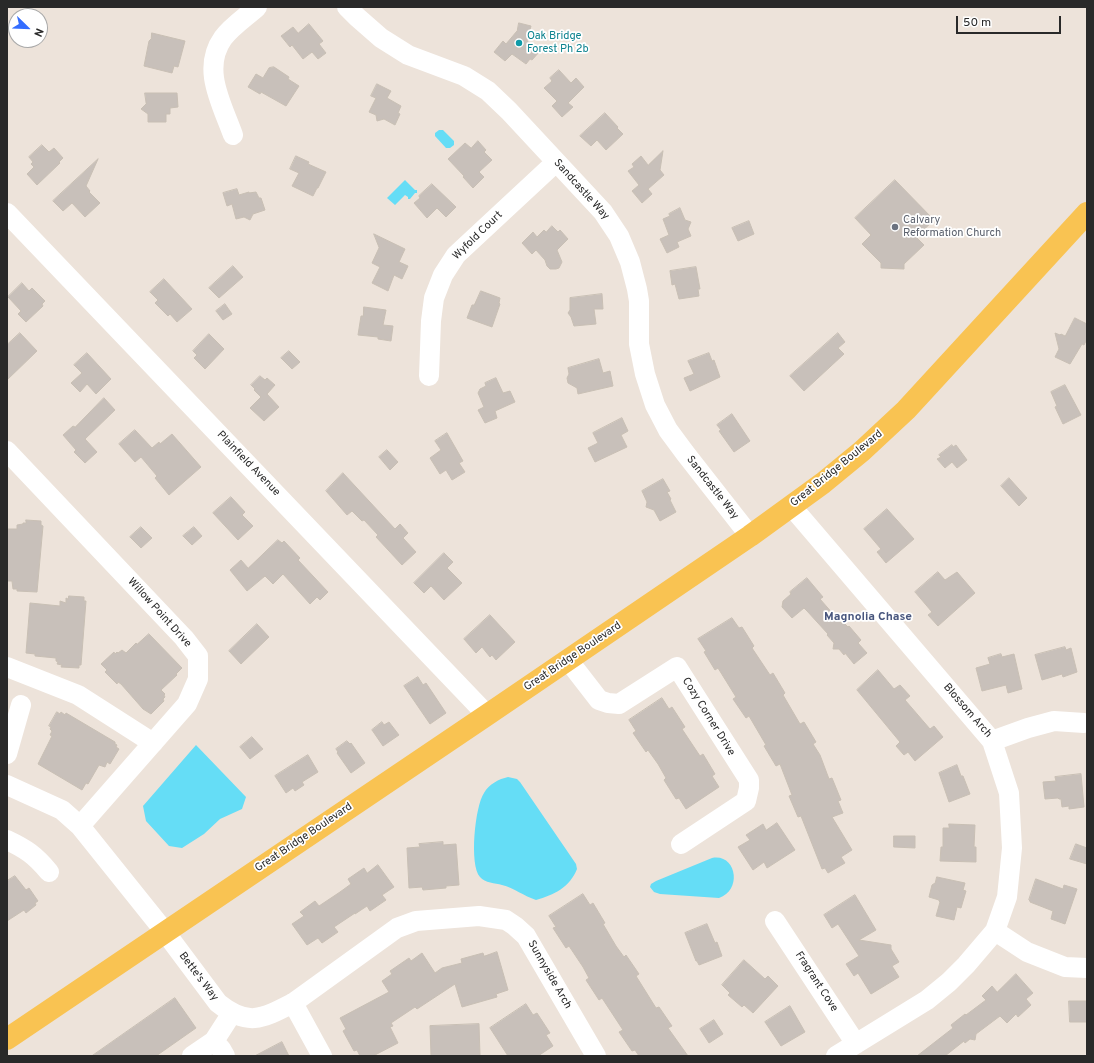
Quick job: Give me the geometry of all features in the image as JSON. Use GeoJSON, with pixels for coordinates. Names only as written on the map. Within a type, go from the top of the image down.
{"type":"FeatureCollection","features":[{"type":"Feature","properties":{"kind":"main road","name":"Great Bridge Boulevard"},"geometry":{"type":"LineString","coordinates":[[7,1039],[792,507],[862,452],[906,410],[1087,213]]}},
{"type":"Feature","properties":{"kind":"street"},"geometry":{"type":"LineString","coordinates":[[233,134],[214,84],[213,66],[217,49],[223,39],[230,30],[257,7]]}},
{"type":"Feature","properties":{"kind":"street","name":"Sandcastle Way"},"geometry":{"type":"LineString","coordinates":[[347,7],[356,17],[381,38],[408,55],[464,76],[488,92],[509,111],[603,212],[619,236],[630,262],[639,301],[641,351],[645,374],[655,405],[668,430],[750,536]]}},
{"type":"Feature","properties":{"kind":"street","name":"Wyfold Court"},"geometry":{"type":"LineString","coordinates":[[429,376],[431,321],[434,298],[443,275],[456,255],[556,162]]}},
{"type":"Feature","properties":{"kind":"street","name":"Plainfield Avenue"},"geometry":{"type":"LineString","coordinates":[[7,213],[487,715]]}},
{"type":"Feature","properties":{"kind":"street","name":"Willow Point Drive"},"geometry":{"type":"LineString","coordinates":[[7,451],[184,638],[198,656],[198,679],[187,704],[80,826]]}},
{"type":"Feature","properties":{"kind":"street","name":"Blossom Arch"},"geometry":{"type":"LineString","coordinates":[[792,507],[992,741],[1009,793],[1012,848],[1007,897],[995,930],[966,965],[949,982],[927,1000],[836,1056]]}},
{"type":"Feature","properties":{"kind":"street","name":"Cozy Corner Drive"},"geometry":{"type":"LineString","coordinates":[[568,660],[599,700],[619,704],[677,667],[749,780],[746,801],[681,844]]}},
{"type":"Feature","properties":{"kind":"street"},"geometry":{"type":"LineString","coordinates":[[7,667],[78,695],[153,743]]}},
{"type":"Feature","properties":{"kind":"street"},"geometry":{"type":"LineString","coordinates":[[7,754],[21,705]]}},
{"type":"Feature","properties":{"kind":"street"},"geometry":{"type":"LineString","coordinates":[[992,741],[1028,728],[1054,721],[1084,723]]}},
{"type":"Feature","properties":{"kind":"street"},"geometry":{"type":"LineString","coordinates":[[7,785],[62,810],[80,826],[165,932]]}},
{"type":"Feature","properties":{"kind":"street"},"geometry":{"type":"LineString","coordinates":[[7,840],[26,849],[38,859],[49,872]]}},
{"type":"Feature","properties":{"kind":"street","name":"Sunnyside Arch"},"geometry":{"type":"LineString","coordinates":[[293,1003],[397,928],[416,920],[479,916],[506,920],[526,936],[596,1056]]}},
{"type":"Feature","properties":{"kind":"street","name":"Fragrant Cove"},"geometry":{"type":"LineString","coordinates":[[776,921],[856,1044]]}},
{"type":"Feature","properties":{"kind":"street"},"geometry":{"type":"LineString","coordinates":[[995,930],[1027,952],[1065,967],[1087,968]]}},
{"type":"Feature","properties":{"kind":"street","name":"Bette's Way"},"geometry":{"type":"LineString","coordinates":[[165,932],[218,1003],[237,1016],[250,1019],[266,1016],[293,1003]]}},
{"type":"Feature","properties":{"kind":"street"},"geometry":{"type":"LineString","coordinates":[[293,1003],[322,1056]]}},
{"type":"Feature","properties":{"kind":"street"},"geometry":{"type":"LineString","coordinates":[[192,1056],[219,1049],[232,1013]]}},
{"type":"Feature","properties":{"kind":"water"},"geometry":{"type":"Polygon","coordinates":[[[439,130],[443,130],[454,141],[454,145],[450,148],[446,148],[435,136],[435,133],[439,130]]]}},
{"type":"Feature","properties":{"kind":"water"},"geometry":{"type":"Polygon","coordinates":[[[405,180],[415,190],[417,190],[417,193],[415,193],[410,199],[408,199],[405,195],[395,205],[387,198],[405,180]]]}},
{"type":"Feature","properties":{"kind":"water"},"geometry":{"type":"Polygon","coordinates":[[[196,745],[246,797],[242,809],[220,819],[204,834],[182,848],[169,846],[146,821],[143,806],[196,745]]]}},
{"type":"Feature","properties":{"kind":"water"},"geometry":{"type":"Polygon","coordinates":[[[508,777],[517,779],[520,782],[576,864],[577,869],[566,885],[549,896],[536,900],[506,886],[482,879],[477,870],[475,861],[474,835],[481,800],[486,790],[491,785],[508,777]]]}},
{"type":"Feature","properties":{"kind":"water"},"geometry":{"type":"Polygon","coordinates":[[[712,858],[720,858],[727,861],[734,873],[734,881],[731,888],[727,894],[719,898],[660,894],[654,892],[650,887],[651,884],[656,881],[712,858]]]}},
{"type":"Feature","properties":{"kind":"building","name":"Oak Bridge Forest Ph 2b"},"geometry":{"type":"Polygon","coordinates":[[[519,23],[531,26],[527,41],[540,51],[526,64],[512,54],[505,61],[494,52],[503,41],[506,44],[517,31],[519,23]]]}},
{"type":"Feature","properties":{"kind":"building"},"geometry":{"type":"Polygon","coordinates":[[[309,24],[323,41],[319,44],[326,53],[318,59],[312,52],[303,59],[292,45],[290,47],[281,36],[293,27],[298,33],[309,24]]]}},
{"type":"Feature","properties":{"kind":"building"},"geometry":{"type":"Polygon","coordinates":[[[152,33],[185,41],[178,67],[174,66],[172,73],[144,66],[152,33]]]}},
{"type":"Feature","properties":{"kind":"building"},"geometry":{"type":"Polygon","coordinates":[[[274,67],[299,86],[286,106],[261,92],[260,94],[248,87],[256,74],[263,78],[269,68],[274,67]]]}},
{"type":"Feature","properties":{"kind":"building"},"geometry":{"type":"Polygon","coordinates":[[[559,70],[571,83],[576,78],[584,87],[568,103],[573,107],[562,117],[552,106],[557,101],[544,88],[552,81],[550,78],[559,70]]]}},
{"type":"Feature","properties":{"kind":"building"},"geometry":{"type":"Polygon","coordinates":[[[377,84],[391,91],[387,98],[401,106],[398,113],[400,114],[395,125],[384,119],[377,121],[376,115],[369,112],[376,98],[371,96],[377,84]]]}},
{"type":"Feature","properties":{"kind":"building"},"geometry":{"type":"Polygon","coordinates":[[[145,93],[177,93],[178,107],[170,108],[170,114],[166,114],[166,122],[148,122],[148,114],[141,109],[146,104],[145,93]]]}},
{"type":"Feature","properties":{"kind":"building"},"geometry":{"type":"Polygon","coordinates":[[[605,113],[623,134],[606,150],[597,140],[591,146],[580,136],[605,113]]]}},
{"type":"Feature","properties":{"kind":"building"},"geometry":{"type":"Polygon","coordinates":[[[478,141],[486,150],[484,152],[492,160],[479,172],[484,177],[473,188],[448,159],[465,143],[471,148],[478,141]]]}},
{"type":"Feature","properties":{"kind":"building"},"geometry":{"type":"Polygon","coordinates":[[[42,145],[49,152],[54,148],[63,158],[59,162],[60,163],[37,185],[27,174],[34,167],[31,164],[33,162],[29,157],[42,145]]]}},
{"type":"Feature","properties":{"kind":"building"},"geometry":{"type":"Polygon","coordinates":[[[663,151],[660,170],[664,175],[648,189],[652,194],[642,203],[632,191],[639,185],[628,171],[634,167],[632,164],[641,156],[648,165],[663,151]]]}},
{"type":"Feature","properties":{"kind":"building"},"geometry":{"type":"Polygon","coordinates":[[[296,156],[309,162],[308,164],[326,172],[313,196],[292,186],[299,173],[290,169],[296,156]]]}},
{"type":"Feature","properties":{"kind":"building"},"geometry":{"type":"Polygon","coordinates":[[[98,159],[86,186],[90,191],[89,192],[100,203],[85,217],[72,203],[63,211],[53,201],[98,159]]]}},
{"type":"Feature","properties":{"kind":"building","name":"Calvary Reformation Church"},"geometry":{"type":"Polygon","coordinates":[[[895,180],[934,220],[916,237],[924,245],[904,264],[904,269],[881,268],[881,263],[862,244],[871,235],[855,218],[895,180]]]}},
{"type":"Feature","properties":{"kind":"building"},"geometry":{"type":"Polygon","coordinates":[[[432,184],[456,207],[446,217],[437,208],[427,218],[414,203],[432,184]]]}},
{"type":"Feature","properties":{"kind":"building"},"geometry":{"type":"Polygon","coordinates":[[[237,189],[239,195],[249,192],[256,192],[259,198],[261,198],[265,210],[253,214],[250,220],[244,217],[236,219],[232,204],[227,206],[223,193],[237,189]]]}},
{"type":"Feature","properties":{"kind":"building"},"geometry":{"type":"Polygon","coordinates":[[[680,208],[685,220],[691,222],[688,229],[691,236],[677,242],[679,247],[667,253],[660,239],[669,235],[663,219],[670,216],[669,214],[680,208]]]}},
{"type":"Feature","properties":{"kind":"building"},"geometry":{"type":"Polygon","coordinates":[[[749,221],[754,234],[738,241],[732,228],[749,221]]]}},
{"type":"Feature","properties":{"kind":"building"},"geometry":{"type":"Polygon","coordinates":[[[552,226],[558,232],[560,230],[568,239],[557,250],[562,262],[559,268],[556,269],[550,269],[545,260],[536,250],[532,254],[522,243],[533,232],[537,237],[544,230],[546,232],[552,226]]]}},
{"type":"Feature","properties":{"kind":"building"},"geometry":{"type":"Polygon","coordinates":[[[374,234],[405,249],[399,262],[408,266],[402,279],[394,275],[388,291],[372,283],[380,267],[372,263],[379,248],[374,234]]]}},
{"type":"Feature","properties":{"kind":"building"},"geometry":{"type":"Polygon","coordinates":[[[233,266],[243,277],[219,298],[209,288],[233,266]]]}},
{"type":"Feature","properties":{"kind":"building"},"geometry":{"type":"Polygon","coordinates":[[[696,267],[700,289],[698,289],[699,296],[679,299],[675,284],[672,285],[670,271],[696,267]]]}},
{"type":"Feature","properties":{"kind":"building"},"geometry":{"type":"Polygon","coordinates":[[[164,279],[192,309],[177,322],[170,314],[168,316],[155,303],[158,300],[150,292],[164,279]]]}},
{"type":"Feature","properties":{"kind":"building"},"geometry":{"type":"Polygon","coordinates":[[[22,283],[29,291],[32,288],[45,301],[42,304],[43,306],[26,322],[18,314],[21,311],[8,297],[22,283]]]}},
{"type":"Feature","properties":{"kind":"building"},"geometry":{"type":"Polygon","coordinates":[[[481,291],[500,298],[500,304],[492,327],[467,318],[472,305],[474,305],[481,291]]]}},
{"type":"Feature","properties":{"kind":"building"},"geometry":{"type":"Polygon","coordinates":[[[602,294],[603,309],[594,309],[596,324],[574,326],[568,313],[570,310],[570,298],[602,294]]]}},
{"type":"Feature","properties":{"kind":"building"},"geometry":{"type":"Polygon","coordinates":[[[225,304],[232,314],[223,320],[216,311],[225,304]]]}},
{"type":"Feature","properties":{"kind":"building"},"geometry":{"type":"Polygon","coordinates":[[[364,307],[386,310],[383,325],[393,326],[391,341],[378,339],[378,337],[358,335],[364,307]]]}},
{"type":"Feature","properties":{"kind":"building"},"geometry":{"type":"Polygon","coordinates":[[[1075,318],[1087,324],[1087,339],[1084,345],[1082,344],[1070,364],[1055,357],[1059,349],[1055,333],[1065,336],[1075,318]]]}},
{"type":"Feature","properties":{"kind":"building"},"geometry":{"type":"Polygon","coordinates":[[[20,333],[37,351],[7,380],[7,345],[20,333]]]}},
{"type":"Feature","properties":{"kind":"building"},"geometry":{"type":"Polygon","coordinates":[[[838,333],[845,342],[838,348],[844,354],[804,391],[790,376],[838,333]]]}},
{"type":"Feature","properties":{"kind":"building"},"geometry":{"type":"Polygon","coordinates":[[[209,334],[224,349],[205,369],[194,358],[197,355],[193,351],[209,334]]]}},
{"type":"Feature","properties":{"kind":"building"},"geometry":{"type":"Polygon","coordinates":[[[289,351],[300,362],[292,369],[281,358],[289,351]]]}},
{"type":"Feature","properties":{"kind":"building"},"geometry":{"type":"Polygon","coordinates":[[[87,353],[111,379],[96,394],[87,384],[80,392],[71,383],[82,373],[74,365],[87,353]]]}},
{"type":"Feature","properties":{"kind":"building"},"geometry":{"type":"Polygon","coordinates":[[[709,353],[712,361],[714,360],[720,377],[690,391],[684,378],[694,374],[688,361],[709,353]]]}},
{"type":"Feature","properties":{"kind":"building"},"geometry":{"type":"Polygon","coordinates":[[[599,359],[603,373],[610,371],[613,386],[578,394],[577,388],[568,383],[568,368],[599,359]]]}},
{"type":"Feature","properties":{"kind":"building"},"geometry":{"type":"Polygon","coordinates":[[[260,376],[265,380],[267,378],[275,385],[267,394],[279,407],[264,421],[250,408],[261,397],[251,385],[260,376]]]}},
{"type":"Feature","properties":{"kind":"building"},"geometry":{"type":"Polygon","coordinates":[[[496,378],[503,393],[510,391],[515,402],[495,411],[497,418],[485,423],[478,410],[484,407],[478,393],[480,389],[486,386],[485,383],[496,378]]]}},
{"type":"Feature","properties":{"kind":"building"},"geometry":{"type":"Polygon","coordinates":[[[1065,385],[1081,415],[1063,424],[1055,407],[1057,406],[1051,392],[1065,385]]]}},
{"type":"Feature","properties":{"kind":"building"},"geometry":{"type":"Polygon","coordinates":[[[104,398],[115,410],[85,439],[97,452],[85,463],[74,452],[76,450],[63,435],[73,426],[75,427],[104,398]]]}},
{"type":"Feature","properties":{"kind":"building"},"geometry":{"type":"Polygon","coordinates":[[[732,414],[750,441],[734,452],[719,431],[721,430],[717,425],[732,414]]]}},
{"type":"Feature","properties":{"kind":"building"},"geometry":{"type":"Polygon","coordinates":[[[622,418],[628,431],[621,435],[627,447],[595,462],[588,448],[598,443],[593,433],[622,418]]]}},
{"type":"Feature","properties":{"kind":"building"},"geometry":{"type":"Polygon","coordinates":[[[135,430],[152,448],[159,442],[160,444],[172,434],[201,467],[169,495],[155,478],[157,476],[141,457],[135,462],[119,444],[135,430]]]}},
{"type":"Feature","properties":{"kind":"building"},"geometry":{"type":"Polygon","coordinates":[[[447,433],[463,461],[459,463],[465,472],[452,480],[446,470],[440,474],[430,458],[441,450],[435,441],[447,433]]]}},
{"type":"Feature","properties":{"kind":"building"},"geometry":{"type":"Polygon","coordinates":[[[952,445],[953,447],[956,445],[967,460],[957,468],[952,462],[945,468],[937,459],[941,457],[939,455],[952,445]]]}},
{"type":"Feature","properties":{"kind":"building"},"geometry":{"type":"Polygon","coordinates":[[[387,450],[398,462],[390,470],[379,457],[387,450]]]}},
{"type":"Feature","properties":{"kind":"building"},"geometry":{"type":"Polygon","coordinates":[[[343,473],[395,529],[400,524],[408,533],[403,538],[416,552],[402,565],[376,537],[378,535],[364,520],[362,521],[352,511],[347,515],[326,491],[343,473]]]}},
{"type":"Feature","properties":{"kind":"building"},"geometry":{"type":"Polygon","coordinates":[[[1009,478],[1027,498],[1019,506],[1001,486],[1009,478]]]}},
{"type":"Feature","properties":{"kind":"building"},"geometry":{"type":"Polygon","coordinates":[[[663,479],[670,491],[667,492],[676,512],[660,521],[654,510],[646,507],[647,502],[642,491],[663,479]]]}},
{"type":"Feature","properties":{"kind":"building"},"geometry":{"type":"Polygon","coordinates":[[[231,497],[245,512],[242,515],[253,526],[238,540],[213,513],[231,497]]]}},
{"type":"Feature","properties":{"kind":"building"},"geometry":{"type":"Polygon","coordinates":[[[887,509],[914,539],[886,563],[877,552],[881,549],[864,529],[887,509]]]}},
{"type":"Feature","properties":{"kind":"building"},"geometry":{"type":"Polygon","coordinates":[[[26,520],[41,521],[41,525],[43,526],[37,592],[17,591],[17,589],[13,589],[12,581],[7,581],[7,529],[17,529],[17,525],[26,523],[26,520]]]}},
{"type":"Feature","properties":{"kind":"building"},"geometry":{"type":"Polygon","coordinates":[[[141,527],[152,538],[141,548],[130,537],[141,527]]]}},
{"type":"Feature","properties":{"kind":"building"},"geometry":{"type":"Polygon","coordinates":[[[194,527],[202,536],[192,545],[183,536],[194,527]]]}},
{"type":"Feature","properties":{"kind":"building"},"geometry":{"type":"Polygon","coordinates":[[[278,540],[282,543],[284,541],[300,558],[298,560],[328,592],[320,600],[317,597],[310,604],[283,574],[273,584],[265,576],[247,591],[230,570],[241,560],[248,568],[278,540]]]}},
{"type":"Feature","properties":{"kind":"building"},"geometry":{"type":"Polygon","coordinates":[[[444,553],[453,562],[447,568],[462,583],[444,600],[431,586],[424,593],[414,583],[444,553]]]}},
{"type":"Feature","properties":{"kind":"building"},"geometry":{"type":"Polygon","coordinates":[[[938,572],[945,580],[957,572],[975,593],[938,626],[928,615],[932,612],[915,592],[938,572]]]}},
{"type":"Feature","properties":{"kind":"building"},"geometry":{"type":"Polygon","coordinates":[[[807,578],[823,597],[820,599],[841,623],[843,622],[848,627],[849,626],[861,640],[858,643],[867,653],[854,664],[845,653],[844,655],[839,649],[833,649],[834,643],[827,635],[828,634],[804,608],[792,618],[782,607],[783,601],[791,594],[790,592],[807,578]]]}},
{"type":"Feature","properties":{"kind":"building"},"geometry":{"type":"Polygon","coordinates":[[[69,596],[84,597],[84,601],[86,601],[81,665],[79,665],[79,668],[61,667],[62,665],[57,664],[58,662],[56,661],[56,658],[35,656],[35,654],[26,653],[30,603],[60,606],[60,601],[66,603],[66,598],[68,599],[69,596]]]}},
{"type":"Feature","properties":{"kind":"building"},"geometry":{"type":"Polygon","coordinates":[[[490,615],[515,642],[496,660],[492,655],[490,657],[482,647],[476,653],[464,639],[490,615]]]}},
{"type":"Feature","properties":{"kind":"building"},"geometry":{"type":"Polygon","coordinates":[[[732,618],[739,628],[742,627],[754,646],[752,648],[770,675],[773,673],[785,693],[783,695],[800,724],[804,722],[816,742],[813,744],[820,755],[829,779],[832,778],[841,800],[838,801],[843,813],[832,817],[852,850],[841,857],[845,863],[828,873],[825,868],[822,869],[801,816],[798,817],[789,796],[792,795],[780,764],[776,766],[749,716],[746,718],[733,699],[736,697],[718,668],[715,670],[704,652],[706,651],[698,639],[732,618]]]}},
{"type":"Feature","properties":{"kind":"building"},"geometry":{"type":"Polygon","coordinates":[[[257,624],[269,637],[241,664],[229,651],[257,624]]]}},
{"type":"Feature","properties":{"kind":"building"},"geometry":{"type":"Polygon","coordinates":[[[149,634],[182,668],[176,674],[177,675],[161,690],[165,694],[163,699],[164,701],[151,714],[143,709],[121,684],[118,682],[117,684],[105,672],[107,670],[101,664],[114,652],[115,654],[122,650],[126,653],[136,643],[137,644],[149,634]]]}},
{"type":"Feature","properties":{"kind":"building"},"geometry":{"type":"Polygon","coordinates":[[[1065,647],[1066,650],[1071,648],[1077,672],[1063,677],[1062,674],[1042,680],[1035,655],[1065,647]]]}},
{"type":"Feature","properties":{"kind":"building"},"geometry":{"type":"Polygon","coordinates":[[[1001,654],[1002,657],[1014,654],[1022,689],[1008,693],[1006,685],[982,691],[976,668],[990,664],[988,658],[1001,654]]]}},
{"type":"Feature","properties":{"kind":"building"},"geometry":{"type":"Polygon","coordinates":[[[878,670],[894,689],[900,685],[910,696],[905,700],[930,729],[934,726],[943,737],[915,761],[908,752],[904,755],[896,746],[900,742],[857,690],[878,670]]]}},
{"type":"Feature","properties":{"kind":"building"},"geometry":{"type":"Polygon","coordinates":[[[418,677],[423,685],[426,683],[446,713],[430,724],[404,686],[418,677]]]}},
{"type":"Feature","properties":{"kind":"building"},"geometry":{"type":"Polygon","coordinates":[[[662,698],[669,709],[672,707],[685,727],[682,729],[700,756],[703,754],[715,774],[712,776],[719,787],[686,809],[679,798],[676,799],[664,780],[666,778],[658,764],[648,750],[646,752],[633,733],[636,731],[629,720],[662,698]]]}},
{"type":"Feature","properties":{"kind":"building"},"geometry":{"type":"Polygon","coordinates":[[[57,712],[60,714],[61,712],[65,715],[66,713],[115,742],[117,745],[116,747],[119,749],[110,764],[107,762],[105,767],[99,765],[88,784],[86,783],[82,790],[38,764],[52,736],[50,735],[52,731],[50,729],[51,727],[49,726],[57,712]]]}},
{"type":"Feature","properties":{"kind":"building"},"geometry":{"type":"Polygon","coordinates":[[[382,722],[384,725],[389,722],[399,735],[383,746],[372,730],[382,722]]]}},
{"type":"Feature","properties":{"kind":"building"},"geometry":{"type":"Polygon","coordinates":[[[252,737],[263,749],[250,759],[240,747],[252,737]]]}},
{"type":"Feature","properties":{"kind":"building"},"geometry":{"type":"Polygon","coordinates":[[[347,741],[350,744],[351,743],[365,763],[351,773],[337,753],[338,752],[336,749],[347,741]]]}},
{"type":"Feature","properties":{"kind":"building"},"geometry":{"type":"Polygon","coordinates":[[[308,755],[318,772],[302,782],[304,785],[295,791],[293,788],[286,793],[275,776],[308,755]]]}},
{"type":"Feature","properties":{"kind":"building"},"geometry":{"type":"Polygon","coordinates":[[[957,765],[970,794],[949,802],[939,773],[957,765]]]}},
{"type":"Feature","properties":{"kind":"building"},"geometry":{"type":"Polygon","coordinates":[[[1081,774],[1084,807],[1069,809],[1069,806],[1062,807],[1061,799],[1045,799],[1043,782],[1056,781],[1055,777],[1081,774]]]}},
{"type":"Feature","properties":{"kind":"building"},"geometry":{"type":"Polygon","coordinates":[[[777,823],[795,850],[767,868],[764,862],[753,870],[738,847],[750,840],[746,835],[763,824],[766,830],[777,823]]]}},
{"type":"Feature","properties":{"kind":"building"},"geometry":{"type":"Polygon","coordinates":[[[949,824],[975,825],[974,847],[976,847],[976,862],[940,861],[941,847],[943,847],[943,828],[949,828],[949,824]]]}},
{"type":"Feature","properties":{"kind":"building"},"geometry":{"type":"Polygon","coordinates":[[[894,836],[915,836],[915,848],[894,847],[894,836]]]}},
{"type":"Feature","properties":{"kind":"building"},"geometry":{"type":"Polygon","coordinates":[[[443,842],[443,845],[456,844],[459,885],[423,890],[422,887],[409,888],[407,848],[420,847],[419,844],[443,842]]]}},
{"type":"Feature","properties":{"kind":"building"},"geometry":{"type":"Polygon","coordinates":[[[1076,844],[1087,848],[1087,864],[1070,859],[1076,844]]]}},
{"type":"Feature","properties":{"kind":"building"},"geometry":{"type":"Polygon","coordinates":[[[378,865],[394,887],[382,895],[386,900],[370,911],[367,906],[334,927],[338,932],[322,943],[318,938],[307,945],[292,924],[304,916],[300,912],[315,901],[319,906],[351,884],[348,879],[364,868],[367,873],[378,865]]]}},
{"type":"Feature","properties":{"kind":"building"},"geometry":{"type":"Polygon","coordinates":[[[15,876],[26,890],[29,888],[38,901],[35,903],[36,905],[26,913],[24,910],[7,921],[7,881],[15,876]]]}},
{"type":"Feature","properties":{"kind":"building"},"geometry":{"type":"Polygon","coordinates":[[[937,877],[965,883],[963,890],[966,891],[961,908],[957,907],[954,920],[936,916],[940,902],[939,900],[929,897],[932,885],[935,883],[937,877]]]}},
{"type":"Feature","properties":{"kind":"building"},"geometry":{"type":"Polygon","coordinates":[[[1036,879],[1063,889],[1064,885],[1077,889],[1065,924],[1051,919],[1053,911],[1030,902],[1029,900],[1036,879]]]}},
{"type":"Feature","properties":{"kind":"building"},"geometry":{"type":"Polygon","coordinates":[[[583,894],[590,905],[593,903],[616,946],[624,957],[626,955],[639,974],[636,976],[656,1008],[659,1007],[672,1026],[668,1028],[688,1056],[639,1056],[635,1050],[632,1051],[619,1032],[623,1030],[602,998],[599,1000],[586,980],[589,978],[583,967],[569,946],[566,948],[553,928],[556,927],[549,916],[583,894]]]}},
{"type":"Feature","properties":{"kind":"building"},"geometry":{"type":"Polygon","coordinates":[[[855,895],[876,930],[859,940],[891,945],[891,949],[899,962],[892,966],[899,977],[871,994],[858,973],[854,976],[846,964],[859,956],[838,924],[832,928],[824,915],[855,895]]]}},
{"type":"Feature","properties":{"kind":"building"},"geometry":{"type":"Polygon","coordinates":[[[707,924],[715,943],[717,942],[722,956],[699,965],[685,933],[707,924]]]}},
{"type":"Feature","properties":{"kind":"building"},"geometry":{"type":"Polygon","coordinates":[[[497,952],[508,990],[496,994],[497,997],[462,1007],[455,984],[417,1009],[415,1007],[391,1023],[393,1026],[390,1027],[398,1043],[373,1056],[360,1056],[357,1050],[354,1051],[343,1031],[346,1029],[340,1018],[389,992],[382,981],[392,974],[390,971],[409,958],[411,961],[422,953],[435,973],[442,968],[462,963],[461,959],[483,953],[484,956],[497,952]]]}},
{"type":"Feature","properties":{"kind":"building"},"geometry":{"type":"Polygon","coordinates":[[[744,960],[765,979],[768,976],[778,986],[753,1013],[744,1005],[742,1007],[728,995],[730,993],[722,985],[744,960]]]}},
{"type":"Feature","properties":{"kind":"building"},"geometry":{"type":"Polygon","coordinates":[[[1016,974],[1033,993],[1026,999],[1031,1005],[1018,1017],[1016,1014],[1007,1023],[1000,1016],[976,1034],[975,1040],[970,1039],[965,1043],[964,1041],[945,1056],[917,1056],[953,1028],[951,1025],[986,1000],[982,996],[992,986],[997,992],[1016,974]]]}},
{"type":"Feature","properties":{"kind":"building"},"geometry":{"type":"Polygon","coordinates":[[[175,998],[196,1028],[156,1056],[92,1056],[175,998]]]}},
{"type":"Feature","properties":{"kind":"building"},"geometry":{"type":"Polygon","coordinates":[[[1069,1001],[1087,1001],[1087,1022],[1070,1022],[1069,1001]]]}},
{"type":"Feature","properties":{"kind":"building"},"geometry":{"type":"Polygon","coordinates":[[[526,1004],[533,1015],[537,1013],[550,1033],[546,1035],[553,1046],[538,1056],[508,1056],[490,1028],[526,1004]]]}},
{"type":"Feature","properties":{"kind":"building"},"geometry":{"type":"Polygon","coordinates":[[[790,1006],[805,1032],[781,1046],[765,1022],[790,1006]]]}},
{"type":"Feature","properties":{"kind":"building"},"geometry":{"type":"Polygon","coordinates":[[[714,1020],[723,1034],[709,1043],[700,1029],[714,1020]]]}},
{"type":"Feature","properties":{"kind":"building"},"geometry":{"type":"Polygon","coordinates":[[[479,1024],[480,1056],[431,1056],[430,1026],[479,1024]]]}},
{"type":"Feature","properties":{"kind":"building"},"geometry":{"type":"Polygon","coordinates":[[[282,1042],[289,1056],[255,1056],[282,1042]]]}},
{"type":"Feature","properties":{"kind":"place","name":"Oak Bridge Forest Ph 2b"},"geometry":{"type":"Point","coordinates":[519,43]}},
{"type":"Feature","properties":{"kind":"place","name":"Calvary Reformation Church"},"geometry":{"type":"Point","coordinates":[895,227]}},
{"type":"Feature","properties":{"kind":"district","name":"Magnolia Chase"},"geometry":{"type":"Point","coordinates":[868,618]}}]}
